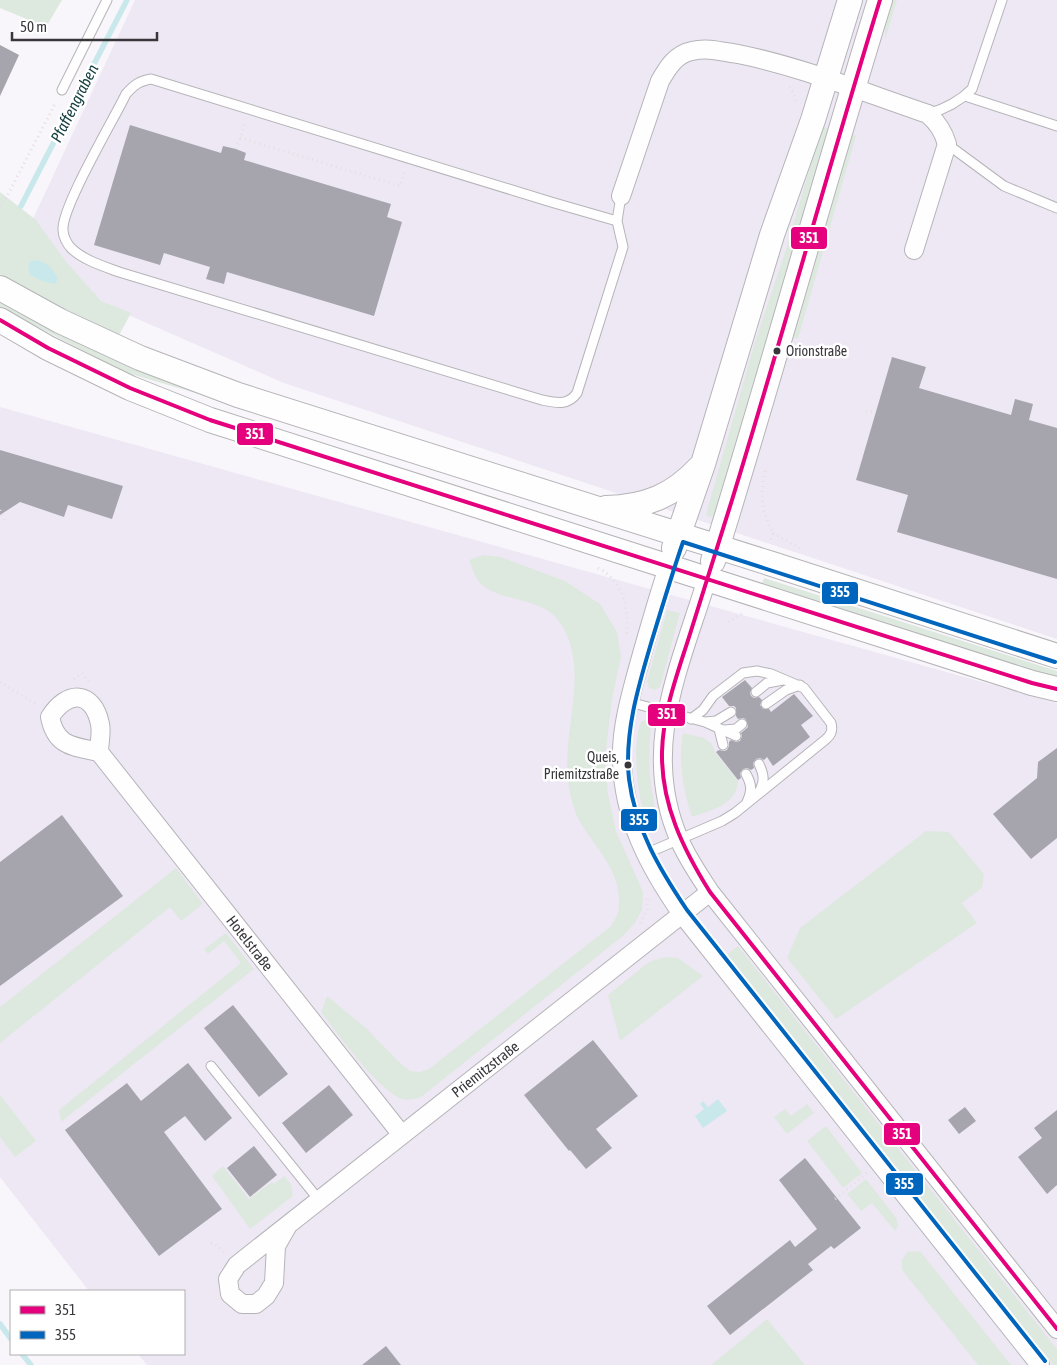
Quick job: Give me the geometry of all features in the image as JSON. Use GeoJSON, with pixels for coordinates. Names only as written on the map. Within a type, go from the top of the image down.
{"type":"FeatureCollection","features":[{"type":"Feature","properties":{"kind":"main road"},"geometry":{"type":"LineString","coordinates":[[668,566],[703,464],[772,235],[813,120],[850,0]]}},
{"type":"Feature","properties":{"kind":"main road"},"geometry":{"type":"LineString","coordinates":[[707,579],[776,353],[852,87],[880,0]]}},
{"type":"Feature","properties":{"kind":"main road"},"geometry":{"type":"LineString","coordinates":[[0,288],[60,321],[140,358],[238,395],[717,546],[1057,656]]}},
{"type":"Feature","properties":{"kind":"main road"},"geometry":{"type":"LineString","coordinates":[[0,320],[48,348],[130,388],[210,420],[1023,680],[1057,689]]}},
{"type":"Feature","properties":{"kind":"main road"},"geometry":{"type":"LineString","coordinates":[[594,508],[632,506],[650,502],[670,493],[688,480],[703,464]]}},
{"type":"Feature","properties":{"kind":"street"},"geometry":{"type":"LineString","coordinates":[[621,196],[660,80],[678,57],[691,51],[708,49],[763,59],[825,77],[928,114],[936,122],[943,131],[946,144],[914,250]]}},
{"type":"Feature","properties":{"kind":"street"},"geometry":{"type":"LineString","coordinates":[[668,566],[629,702],[622,756],[624,787],[632,822],[645,854],[661,884],[682,914],[1040,1365]]}},
{"type":"Feature","properties":{"kind":"street"},"geometry":{"type":"LineString","coordinates":[[707,579],[678,668],[667,712],[663,742],[663,774],[668,805],[679,839],[691,863],[710,892],[1057,1329]]}},
{"type":"Feature","properties":{"kind":"street"},"geometry":{"type":"LineString","coordinates":[[76,696],[88,700],[96,712],[101,726],[98,752],[63,742],[53,731],[50,717],[55,708],[66,699],[76,696]]}},
{"type":"Feature","properties":{"kind":"street","name":"Hotelstraße"},"geometry":{"type":"LineString","coordinates":[[98,752],[402,1135]]}},
{"type":"Feature","properties":{"kind":"street","name":"Priemitzstraße"},"geometry":{"type":"LineString","coordinates":[[288,1225],[710,892]]}},
{"type":"Feature","properties":{"kind":"lane"},"geometry":{"type":"LineString","coordinates":[[62,90],[107,0]]}},
{"type":"Feature","properties":{"kind":"lane"},"geometry":{"type":"LineString","coordinates":[[928,114],[945,109],[972,89],[1002,0]]}},
{"type":"Feature","properties":{"kind":"lane"},"geometry":{"type":"LineString","coordinates":[[617,221],[151,79],[142,80],[133,85],[126,94],[73,197],[64,222],[63,231],[70,247],[96,264],[119,272],[542,400],[558,403],[572,399],[577,393],[623,248],[617,221],[621,196]]}},
{"type":"Feature","properties":{"kind":"lane"},"geometry":{"type":"LineString","coordinates":[[965,96],[1057,126]]}},
{"type":"Feature","properties":{"kind":"lane"},"geometry":{"type":"LineString","coordinates":[[946,144],[1004,186],[1057,208]]}},
{"type":"Feature","properties":{"kind":"lane"},"geometry":{"type":"LineString","coordinates":[[645,854],[722,821],[746,805],[830,736],[832,729],[831,723],[804,688],[787,680],[757,671],[743,673],[713,696],[703,710],[691,719]]}},
{"type":"Feature","properties":{"kind":"lane"},"geometry":{"type":"LineString","coordinates":[[756,692],[767,683],[787,680]]}},
{"type":"Feature","properties":{"kind":"lane"},"geometry":{"type":"LineString","coordinates":[[766,704],[786,690],[800,685]]}},
{"type":"Feature","properties":{"kind":"lane"},"geometry":{"type":"LineString","coordinates":[[629,702],[704,722],[736,736]]}},
{"type":"Feature","properties":{"kind":"lane"},"geometry":{"type":"LineString","coordinates":[[704,722],[716,721],[731,712]]}},
{"type":"Feature","properties":{"kind":"lane"},"geometry":{"type":"LineString","coordinates":[[719,729],[736,729],[742,724]]}},
{"type":"Feature","properties":{"kind":"lane"},"geometry":{"type":"LineString","coordinates":[[719,729],[723,745]]}},
{"type":"Feature","properties":{"kind":"lane"},"geometry":{"type":"LineString","coordinates":[[757,796],[763,784],[764,775],[759,764]]}},
{"type":"Feature","properties":{"kind":"lane"},"geometry":{"type":"LineString","coordinates":[[746,774],[751,783],[751,793],[746,805]]}},
{"type":"Feature","properties":{"kind":"lane"},"geometry":{"type":"LineString","coordinates":[[211,1066],[319,1200]]}},
{"type":"Feature","properties":{"kind":"path"},"geometry":{"type":"LineString","coordinates":[[784,82],[792,90],[797,108]]}},
{"type":"Feature","properties":{"kind":"path"},"geometry":{"type":"LineString","coordinates":[[0,206],[2,206],[62,90]]}},
{"type":"Feature","properties":{"kind":"path"},"geometry":{"type":"LineString","coordinates":[[236,149],[250,109]]}},
{"type":"Feature","properties":{"kind":"path"},"geometry":{"type":"LineString","coordinates":[[240,138],[400,186],[408,158]]}},
{"type":"Feature","properties":{"kind":"path"},"geometry":{"type":"LineString","coordinates":[[866,411],[875,414]]}},
{"type":"Feature","properties":{"kind":"path"},"geometry":{"type":"LineString","coordinates":[[764,561],[773,533],[766,519],[762,504],[765,470]]}},
{"type":"Feature","properties":{"kind":"path"},"geometry":{"type":"LineString","coordinates":[[0,510],[5,523]]}},
{"type":"Feature","properties":{"kind":"path"},"geometry":{"type":"LineString","coordinates":[[621,590],[626,609],[627,637]]}},
{"type":"Feature","properties":{"kind":"path"},"geometry":{"type":"LineString","coordinates":[[728,622],[748,610],[754,594]]}},
{"type":"Feature","properties":{"kind":"path"},"geometry":{"type":"LineString","coordinates":[[67,684],[82,673],[93,686]]}},
{"type":"Feature","properties":{"kind":"path"},"geometry":{"type":"LineString","coordinates":[[0,682],[38,705],[50,717]]}},
{"type":"Feature","properties":{"kind":"path"},"geometry":{"type":"LineString","coordinates":[[639,925],[647,910],[648,897],[646,891]]}},
{"type":"Feature","properties":{"kind":"path"},"geometry":{"type":"LineString","coordinates":[[835,1199],[868,1173]]}},
{"type":"Feature","properties":{"kind":"path"},"geometry":{"type":"LineString","coordinates":[[211,1243],[220,1247],[227,1256]]}},
{"type":"Feature","properties":{"kind":"shaded area"},"geometry":{"type":"Polygon","coordinates":[[[0,0],[62,0],[46,27],[0,8],[0,0]]]}},
{"type":"Feature","properties":{"kind":"shaded area"},"geometry":{"type":"Polygon","coordinates":[[[135,0],[1057,0],[1057,639],[284,383],[12,264],[135,0]]]}},
{"type":"Feature","properties":{"kind":"shaded area"},"geometry":{"type":"Polygon","coordinates":[[[891,0],[897,0],[885,40],[885,26],[891,0]]]}},
{"type":"Feature","properties":{"kind":"shaded area"},"geometry":{"type":"Polygon","coordinates":[[[822,126],[830,129],[720,504],[712,517],[707,516],[754,345],[786,249],[822,126]]]}},
{"type":"Feature","properties":{"kind":"shaded area"},"geometry":{"type":"Polygon","coordinates":[[[850,134],[856,136],[798,339],[792,337],[850,134]]]}},
{"type":"Feature","properties":{"kind":"shaded area"},"geometry":{"type":"Polygon","coordinates":[[[0,192],[36,220],[64,259],[101,301],[131,313],[119,335],[18,286],[0,274],[0,192]]]}},
{"type":"Feature","properties":{"kind":"shaded area"},"geometry":{"type":"Polygon","coordinates":[[[0,301],[216,399],[124,372],[0,307],[0,301]]]}},
{"type":"Feature","properties":{"kind":"shaded area"},"geometry":{"type":"Polygon","coordinates":[[[0,407],[1057,703],[1057,1365],[147,1365],[139,1355],[185,1355],[185,1290],[88,1290],[0,1177],[0,407]]]}},
{"type":"Feature","properties":{"kind":"shaded area"},"geometry":{"type":"Polygon","coordinates":[[[483,555],[501,557],[565,581],[600,604],[617,632],[621,657],[612,699],[605,758],[608,794],[616,831],[643,892],[642,910],[635,923],[624,935],[421,1097],[404,1100],[392,1094],[381,1085],[321,1012],[327,996],[366,1028],[410,1071],[420,1072],[429,1069],[611,926],[619,909],[618,889],[615,878],[605,858],[579,820],[569,788],[568,746],[575,683],[570,643],[561,624],[543,608],[499,594],[481,584],[475,576],[469,560],[483,555]]]}},
{"type":"Feature","properties":{"kind":"shaded area"},"geometry":{"type":"Polygon","coordinates":[[[764,578],[1057,671],[1057,680],[761,586],[764,578]]]}},
{"type":"Feature","properties":{"kind":"shaded area"},"geometry":{"type":"Polygon","coordinates":[[[667,610],[680,613],[660,687],[655,690],[649,688],[647,681],[667,610]]]}},
{"type":"Feature","properties":{"kind":"shaded area"},"geometry":{"type":"Polygon","coordinates":[[[646,720],[651,723],[650,768],[655,812],[655,822],[649,824],[641,803],[636,756],[639,729],[642,721],[646,720]]]}},
{"type":"Feature","properties":{"kind":"shaded area"},"geometry":{"type":"Polygon","coordinates":[[[683,733],[704,738],[712,744],[715,752],[738,781],[737,789],[728,801],[715,809],[692,817],[682,776],[683,733]]]}},
{"type":"Feature","properties":{"kind":"shaded area"},"geometry":{"type":"Polygon","coordinates":[[[926,831],[949,832],[984,874],[982,888],[962,903],[977,923],[836,1019],[787,958],[800,928],[926,831]]]}},
{"type":"Feature","properties":{"kind":"shaded area"},"geometry":{"type":"Polygon","coordinates":[[[176,868],[203,904],[181,921],[170,907],[0,1043],[0,1007],[176,868]]]}},
{"type":"Feature","properties":{"kind":"shaded area"},"geometry":{"type":"Polygon","coordinates":[[[226,933],[254,969],[61,1122],[59,1110],[241,963],[224,941],[208,954],[204,949],[226,933]]]}},
{"type":"Feature","properties":{"kind":"shaded area"},"geometry":{"type":"Polygon","coordinates":[[[738,946],[1057,1349],[1057,1365],[1053,1365],[727,954],[738,946]]]}},
{"type":"Feature","properties":{"kind":"shaded area"},"geometry":{"type":"Polygon","coordinates":[[[665,957],[678,958],[703,976],[620,1041],[608,995],[649,962],[665,957]]]}},
{"type":"Feature","properties":{"kind":"shaded area"},"geometry":{"type":"Polygon","coordinates":[[[0,1095],[36,1141],[15,1157],[0,1137],[0,1095]]]}},
{"type":"Feature","properties":{"kind":"shaded area"},"geometry":{"type":"Polygon","coordinates":[[[807,1104],[814,1113],[787,1134],[774,1117],[785,1109],[791,1116],[807,1104]]]}},
{"type":"Feature","properties":{"kind":"shaded area"},"geometry":{"type":"Polygon","coordinates":[[[826,1126],[862,1173],[843,1188],[807,1141],[826,1126]]]}},
{"type":"Feature","properties":{"kind":"shaded area"},"geometry":{"type":"Polygon","coordinates":[[[223,1166],[249,1199],[272,1182],[274,1184],[284,1176],[291,1184],[293,1196],[250,1229],[212,1176],[223,1166]]]}},
{"type":"Feature","properties":{"kind":"shaded area"},"geometry":{"type":"Polygon","coordinates":[[[866,1179],[897,1219],[898,1227],[895,1231],[872,1203],[861,1211],[847,1194],[866,1179]]]}},
{"type":"Feature","properties":{"kind":"shaded area"},"geometry":{"type":"Polygon","coordinates":[[[920,1251],[1011,1365],[978,1365],[902,1270],[902,1260],[907,1252],[920,1251]]]}},
{"type":"Feature","properties":{"kind":"shaded area"},"geometry":{"type":"Polygon","coordinates":[[[767,1319],[805,1365],[711,1365],[767,1319]]]}},
{"type":"Feature","properties":{"kind":"water"},"geometry":{"type":"Polygon","coordinates":[[[31,261],[43,262],[52,269],[58,279],[55,284],[42,281],[30,275],[28,266],[31,261]]]}},
{"type":"Feature","properties":{"kind":"water"},"geometry":{"type":"Polygon","coordinates":[[[718,1099],[727,1111],[703,1128],[695,1116],[704,1109],[700,1104],[703,1101],[708,1107],[718,1099]]]}},
{"type":"Feature","properties":{"kind":"building"},"geometry":{"type":"Polygon","coordinates":[[[0,45],[19,55],[0,96],[0,45]]]}},
{"type":"Feature","properties":{"kind":"building"},"geometry":{"type":"Polygon","coordinates":[[[130,125],[221,153],[223,146],[236,149],[246,153],[244,160],[391,204],[387,217],[402,222],[374,316],[227,272],[224,284],[206,279],[210,267],[164,253],[160,265],[94,245],[130,125]]]}},
{"type":"Feature","properties":{"kind":"building"},"geometry":{"type":"Polygon","coordinates":[[[892,357],[926,367],[919,388],[1011,415],[1015,399],[1033,404],[1029,420],[1057,428],[1057,579],[897,532],[908,495],[856,480],[892,357]]]}},
{"type":"Feature","properties":{"kind":"building"},"geometry":{"type":"Polygon","coordinates":[[[0,450],[123,486],[112,519],[68,505],[64,517],[20,502],[0,515],[0,450]]]}},
{"type":"Feature","properties":{"kind":"building"},"geometry":{"type":"Polygon","coordinates":[[[745,680],[752,688],[751,696],[754,698],[759,697],[762,700],[760,705],[763,709],[769,709],[771,712],[794,694],[813,716],[801,725],[810,737],[773,766],[767,757],[764,760],[756,759],[753,763],[754,768],[751,770],[743,769],[740,773],[741,778],[738,780],[716,752],[727,750],[731,740],[740,741],[741,733],[748,727],[744,718],[738,719],[736,716],[736,708],[729,706],[722,697],[745,680]]]}},
{"type":"Feature","properties":{"kind":"building"},"geometry":{"type":"Polygon","coordinates":[[[1057,748],[1057,838],[1031,859],[993,814],[1037,778],[1038,762],[1057,748]]]}},
{"type":"Feature","properties":{"kind":"building"},"geometry":{"type":"Polygon","coordinates":[[[62,815],[123,896],[0,986],[0,862],[62,815]]]}},
{"type":"Feature","properties":{"kind":"building"},"geometry":{"type":"Polygon","coordinates":[[[233,1005],[288,1074],[259,1097],[204,1028],[233,1005]]]}},
{"type":"Feature","properties":{"kind":"building"},"geometry":{"type":"Polygon","coordinates":[[[593,1040],[638,1096],[596,1129],[612,1148],[586,1169],[524,1095],[593,1040]]]}},
{"type":"Feature","properties":{"kind":"building"},"geometry":{"type":"Polygon","coordinates":[[[188,1063],[232,1118],[205,1141],[185,1116],[164,1132],[222,1209],[159,1256],[65,1130],[127,1083],[141,1101],[188,1063]]]}},
{"type":"Feature","properties":{"kind":"building"},"geometry":{"type":"Polygon","coordinates":[[[329,1085],[353,1115],[306,1153],[282,1123],[329,1085]]]}},
{"type":"Feature","properties":{"kind":"building"},"geometry":{"type":"Polygon","coordinates":[[[965,1107],[976,1121],[959,1134],[948,1120],[965,1107]]]}},
{"type":"Feature","properties":{"kind":"building"},"geometry":{"type":"Polygon","coordinates":[[[1057,1110],[1057,1185],[1047,1194],[1018,1157],[1042,1138],[1034,1128],[1057,1110]]]}},
{"type":"Feature","properties":{"kind":"building"},"geometry":{"type":"Polygon","coordinates":[[[254,1146],[277,1175],[250,1197],[227,1168],[254,1146]]]}},
{"type":"Feature","properties":{"kind":"building"},"geometry":{"type":"Polygon","coordinates":[[[805,1158],[861,1228],[834,1249],[831,1246],[808,1264],[813,1270],[730,1335],[707,1306],[790,1240],[795,1247],[817,1229],[779,1180],[805,1158]]]}},
{"type":"Feature","properties":{"kind":"building"},"geometry":{"type":"Polygon","coordinates":[[[386,1346],[401,1365],[362,1365],[386,1346]]]}},
{"type":"Feature","properties":{"kind":"waterway","name":"Pfaffengraben"},"geometry":{"type":"LineString","coordinates":[[21,206],[127,0]]}},
{"type":"Feature","properties":{"kind":"waterway"},"geometry":{"type":"LineString","coordinates":[[0,1324],[10,1338]]}},
{"type":"Feature","properties":{"kind":"waterway"},"geometry":{"type":"LineString","coordinates":[[23,1355],[31,1365]]}},
{"type":"Feature","properties":{"kind":"transit line","name":"351"},"geometry":{"type":"LineString","coordinates":[[880,0],[751,438],[672,692],[663,737],[662,752],[665,790],[683,843],[710,892],[1057,1329]]}},
{"type":"Feature","properties":{"kind":"transit line","name":"351"},"geometry":{"type":"LineString","coordinates":[[0,320],[48,348],[130,388],[210,420],[1032,683],[1057,689]]}},
{"type":"Feature","properties":{"kind":"transit line","name":"355"},"geometry":{"type":"LineString","coordinates":[[1045,1361],[687,910],[658,864],[643,831],[632,797],[628,761],[631,726],[642,674],[683,542],[1055,662]]}},
{"type":"Feature","properties":{"kind":"place","name":"Orionstraße"},"geometry":{"type":"Point","coordinates":[777,351]}},
{"type":"Feature","properties":{"kind":"place","name":"Queis, Priemitzstraße"},"geometry":{"type":"Point","coordinates":[628,765]}}]}
